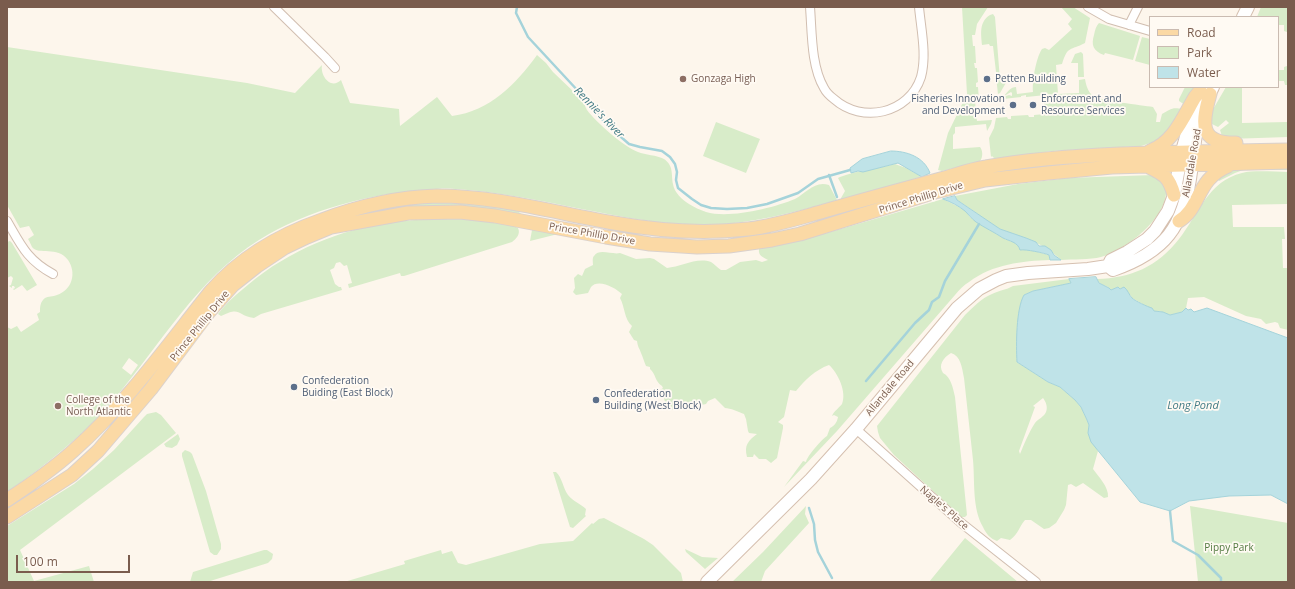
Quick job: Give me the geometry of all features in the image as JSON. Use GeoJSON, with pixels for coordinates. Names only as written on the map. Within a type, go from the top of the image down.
{"type":"FeatureCollection","features":[{"type":"Feature","properties":{"kind":"main road"},"geometry":{"type":"LineString","coordinates":[[1244,16],[1248,7]]}},
{"type":"Feature","properties":{"kind":"main road"},"geometry":{"type":"LineString","coordinates":[[1206,90],[1204,123],[1208,134],[1217,142],[1288,142]]}},
{"type":"Feature","properties":{"kind":"main road"},"geometry":{"type":"LineString","coordinates":[[1174,195],[1168,178],[1146,159],[1172,136],[1195,97],[1206,90]]}},
{"type":"Feature","properties":{"kind":"main road","name":"Allandale Road"},"geometry":{"type":"LineString","coordinates":[[1108,266],[1111,260],[1138,246],[1155,231],[1168,211],[1203,108],[1206,90]]}},
{"type":"Feature","properties":{"kind":"main road","name":"Prince Phillip Drive"},"geometry":{"type":"LineString","coordinates":[[7,500],[58,464],[97,428],[146,374],[211,291],[235,267],[263,246],[298,228],[370,205],[433,196],[463,197],[502,202],[613,223],[648,228],[679,232],[721,231],[752,229],[786,222],[986,167],[1031,160],[1087,156],[1146,159],[1187,158],[1288,150]]}},
{"type":"Feature","properties":{"kind":"main road","name":"Allandale Road"},"geometry":{"type":"LineString","coordinates":[[707,582],[799,492],[856,429],[957,308],[972,294],[987,284],[1006,276],[1108,266],[1113,270],[1132,263],[1149,253],[1168,236],[1179,221],[1186,197],[1187,158]]}},
{"type":"Feature","properties":{"kind":"main road","name":"Prince Phillip Drive"},"geometry":{"type":"LineString","coordinates":[[1187,158],[1233,164],[1288,162]]}},
{"type":"Feature","properties":{"kind":"main road","name":"Prince Phillip Drive"},"geometry":{"type":"LineString","coordinates":[[7,517],[72,475],[98,452],[151,390],[208,313],[233,285],[257,266],[284,248],[307,236],[331,227],[408,213],[460,212],[502,217],[650,244],[697,247],[729,246],[772,240],[806,232],[935,192],[985,180],[1048,173],[1146,159]]}},
{"type":"Feature","properties":{"kind":"main road"},"geometry":{"type":"LineString","coordinates":[[1179,221],[1185,217],[1204,184],[1211,175],[1218,170],[1233,164]]}},
{"type":"Feature","properties":{"kind":"street"},"geometry":{"type":"LineString","coordinates":[[274,7],[335,68]]}},
{"type":"Feature","properties":{"kind":"street"},"geometry":{"type":"LineString","coordinates":[[810,7],[817,71],[824,90],[846,108],[874,113],[883,112],[904,101],[916,87],[923,66],[919,7]]}},
{"type":"Feature","properties":{"kind":"street"},"geometry":{"type":"LineString","coordinates":[[1088,7],[1109,19],[1149,31]]}},
{"type":"Feature","properties":{"kind":"street"},"geometry":{"type":"LineString","coordinates":[[1129,25],[1138,7]]}},
{"type":"Feature","properties":{"kind":"street"},"geometry":{"type":"LineString","coordinates":[[7,221],[24,250],[33,261],[41,268],[53,274]]}},
{"type":"Feature","properties":{"kind":"street","name":"Nagle's Place"},"geometry":{"type":"LineString","coordinates":[[856,429],[960,522],[1036,582]]}},
{"type":"Feature","properties":{"kind":"green space"},"geometry":{"type":"Polygon","coordinates":[[[962,7],[988,7],[977,24],[975,35],[972,35],[973,46],[975,46],[976,63],[974,63],[975,68],[977,68],[978,82],[976,83],[976,87],[978,87],[979,101],[975,102],[977,121],[992,120],[987,131],[986,124],[955,127],[955,133],[953,135],[953,149],[980,147],[982,158],[980,161],[942,171],[938,170],[948,133],[967,94],[962,7]]]}},
{"type":"Feature","properties":{"kind":"green space"},"geometry":{"type":"Polygon","coordinates":[[[1061,7],[1073,7],[1090,18],[1085,43],[1070,49],[1062,64],[1056,65],[1058,94],[1079,93],[1079,80],[1085,79],[1093,96],[1113,101],[1153,107],[1157,114],[1156,122],[1160,122],[1162,114],[1169,110],[1175,108],[1182,109],[1171,128],[1156,141],[1149,144],[1141,146],[1053,151],[995,159],[992,156],[991,157],[989,138],[994,128],[996,118],[1007,117],[1008,119],[1011,119],[1011,116],[1028,115],[1029,117],[1034,117],[1034,115],[1045,114],[1044,103],[1046,102],[1046,95],[1026,97],[1026,95],[1003,99],[1003,97],[1009,95],[1012,96],[1011,92],[1004,96],[1014,87],[1016,87],[1017,94],[1033,92],[1035,70],[1042,49],[1045,48],[1049,50],[1072,29],[1068,24],[1072,19],[1061,7]]]}},
{"type":"Feature","properties":{"kind":"green space"},"geometry":{"type":"Polygon","coordinates":[[[1261,7],[1288,7],[1287,32],[1284,31],[1284,25],[1279,25],[1279,16],[1257,16],[1261,7]]]}},
{"type":"Feature","properties":{"kind":"green space"},"geometry":{"type":"Polygon","coordinates":[[[993,14],[995,17],[1000,80],[1007,79],[1000,93],[998,94],[996,77],[998,76],[998,72],[996,72],[993,46],[990,46],[989,44],[982,45],[982,24],[990,15],[993,14]]]}},
{"type":"Feature","properties":{"kind":"green space"},"geometry":{"type":"Polygon","coordinates":[[[1099,23],[1140,36],[1133,60],[1105,53],[1104,55],[1095,50],[1093,39],[1099,23]]]}},
{"type":"Feature","properties":{"kind":"green space"},"geometry":{"type":"Polygon","coordinates":[[[1142,37],[1149,39],[1149,65],[1135,61],[1142,37]]]}},
{"type":"Feature","properties":{"kind":"green space"},"geometry":{"type":"Polygon","coordinates":[[[7,47],[247,83],[295,93],[322,65],[324,77],[330,83],[337,83],[341,80],[350,103],[399,109],[400,126],[437,97],[452,116],[466,113],[490,102],[511,86],[537,55],[583,101],[586,109],[591,115],[611,134],[632,149],[664,159],[671,167],[672,180],[679,196],[697,208],[716,214],[751,212],[795,199],[819,184],[829,185],[837,200],[772,217],[706,225],[656,222],[501,194],[448,189],[384,195],[362,199],[318,212],[278,229],[259,240],[237,256],[217,274],[181,313],[103,412],[64,449],[7,492],[7,327],[11,329],[17,326],[21,332],[39,320],[37,314],[40,312],[42,301],[46,297],[62,293],[66,289],[72,280],[72,270],[68,260],[59,253],[39,251],[32,247],[28,239],[34,235],[29,226],[20,228],[7,205],[7,47]],[[129,358],[122,368],[131,375],[138,365],[129,358]]]}},
{"type":"Feature","properties":{"kind":"green space"},"geometry":{"type":"Polygon","coordinates":[[[1081,52],[1083,54],[1084,77],[1078,77],[1078,63],[1071,63],[1075,54],[1081,52]]]}},
{"type":"Feature","properties":{"kind":"green space"},"geometry":{"type":"Polygon","coordinates":[[[1287,66],[1288,85],[1285,85],[1284,81],[1279,81],[1279,70],[1284,70],[1284,67],[1287,66]]]}},
{"type":"Feature","properties":{"kind":"green space"},"geometry":{"type":"Polygon","coordinates":[[[1184,88],[1194,88],[1185,105],[1179,101],[1184,88]]]}},
{"type":"Feature","properties":{"kind":"green space"},"geometry":{"type":"Polygon","coordinates":[[[1225,88],[1242,88],[1242,123],[1287,122],[1288,118],[1288,137],[1228,139],[1222,136],[1220,130],[1229,123],[1226,120],[1218,127],[1212,124],[1212,111],[1225,88]]]}},
{"type":"Feature","properties":{"kind":"green space"},"geometry":{"type":"Polygon","coordinates":[[[716,122],[760,139],[746,173],[703,156],[716,122]]]}},
{"type":"Feature","properties":{"kind":"green space"},"geometry":{"type":"Polygon","coordinates":[[[895,164],[922,177],[841,200],[845,191],[838,178],[895,164]]]}},
{"type":"Feature","properties":{"kind":"green space"},"geometry":{"type":"Polygon","coordinates":[[[1288,167],[1288,170],[1243,170],[1219,181],[1217,178],[1236,169],[1288,167]]]}},
{"type":"Feature","properties":{"kind":"green space"},"geometry":{"type":"Polygon","coordinates":[[[1252,172],[1288,172],[1288,204],[1232,205],[1233,227],[1284,227],[1285,239],[1282,239],[1283,268],[1288,268],[1288,330],[1280,328],[1278,323],[1275,322],[1266,324],[1261,319],[1246,316],[1204,297],[1188,298],[1186,308],[1182,312],[1170,315],[1159,311],[1156,312],[1132,298],[1118,287],[1111,290],[1098,281],[1097,279],[1132,273],[1152,264],[1162,257],[1171,249],[1186,230],[1212,191],[1220,183],[1230,177],[1242,173],[1252,172]]]}},
{"type":"Feature","properties":{"kind":"green space"},"geometry":{"type":"Polygon","coordinates":[[[1154,175],[1162,179],[1166,188],[1165,199],[1161,210],[1153,221],[1144,231],[1122,247],[1101,257],[1092,259],[1061,260],[1047,248],[998,228],[957,200],[955,196],[1018,184],[1068,178],[1154,175]]]}},
{"type":"Feature","properties":{"kind":"green space"},"geometry":{"type":"Polygon","coordinates":[[[943,199],[965,210],[970,217],[1005,239],[1026,249],[1049,255],[1050,260],[1029,261],[998,267],[978,276],[963,286],[837,431],[784,487],[803,461],[806,462],[815,448],[827,436],[830,428],[837,421],[838,417],[834,415],[832,416],[842,404],[843,394],[841,383],[836,373],[829,365],[811,376],[796,391],[790,390],[784,417],[778,422],[783,425],[783,428],[777,458],[771,463],[766,459],[759,459],[754,454],[753,457],[747,457],[746,446],[757,434],[749,433],[744,414],[725,408],[715,398],[708,401],[706,404],[676,410],[673,410],[667,405],[664,398],[660,394],[660,390],[663,388],[662,386],[658,382],[650,367],[646,366],[637,341],[634,340],[629,332],[632,326],[627,320],[620,298],[622,294],[616,289],[598,283],[591,287],[588,293],[576,295],[573,292],[575,288],[574,278],[578,274],[582,276],[585,269],[593,265],[593,257],[599,252],[620,253],[636,259],[650,258],[667,268],[694,261],[705,261],[711,262],[721,270],[726,270],[740,262],[756,260],[762,262],[768,260],[760,255],[759,249],[803,240],[943,199]]]}},
{"type":"Feature","properties":{"kind":"green space"},"geometry":{"type":"Polygon","coordinates":[[[425,202],[458,202],[516,210],[523,215],[395,210],[269,255],[151,377],[179,340],[268,249],[368,210],[425,202]]]}},
{"type":"Feature","properties":{"kind":"green space"},"geometry":{"type":"Polygon","coordinates":[[[441,218],[481,220],[502,223],[518,228],[519,232],[512,242],[404,276],[401,276],[400,273],[349,288],[348,284],[352,283],[347,265],[344,266],[340,262],[336,263],[334,268],[330,270],[335,284],[341,287],[342,290],[261,314],[254,318],[235,311],[221,316],[218,314],[236,295],[264,272],[281,261],[316,243],[373,225],[399,221],[441,218]]]}},
{"type":"Feature","properties":{"kind":"green space"},"geometry":{"type":"Polygon","coordinates":[[[533,230],[558,234],[530,241],[533,230]]]}},
{"type":"Feature","properties":{"kind":"green space"},"geometry":{"type":"Polygon","coordinates":[[[10,241],[37,285],[27,291],[22,285],[14,290],[14,286],[12,286],[12,288],[9,286],[11,285],[13,278],[11,276],[7,278],[7,242],[10,241]]]}},
{"type":"Feature","properties":{"kind":"green space"},"geometry":{"type":"Polygon","coordinates":[[[1069,279],[1071,283],[1033,291],[1024,295],[1018,319],[1017,362],[1048,382],[1060,387],[1081,407],[1089,425],[1088,433],[1098,451],[1093,469],[1107,489],[1108,497],[1104,498],[1083,483],[1076,487],[1071,484],[1068,485],[1066,505],[1056,523],[1049,528],[1044,529],[1031,520],[1025,520],[1010,540],[1001,538],[997,541],[991,538],[986,532],[979,520],[977,511],[963,370],[957,357],[951,353],[944,359],[941,367],[943,373],[950,380],[955,397],[967,515],[965,517],[961,517],[894,455],[880,438],[877,426],[965,315],[985,298],[1013,286],[1069,279]],[[1043,398],[1033,406],[1035,407],[1019,451],[1020,454],[1036,422],[1047,410],[1046,403],[1043,398]]]}},
{"type":"Feature","properties":{"kind":"green space"},"geometry":{"type":"Polygon","coordinates":[[[156,412],[161,415],[176,433],[20,550],[34,581],[89,566],[94,582],[7,582],[7,526],[74,484],[114,450],[147,414],[156,412]]]}},
{"type":"Feature","properties":{"kind":"green space"},"geometry":{"type":"Polygon","coordinates":[[[178,434],[180,439],[177,445],[172,448],[166,447],[164,444],[178,434]]]}},
{"type":"Feature","properties":{"kind":"green space"},"geometry":{"type":"Polygon","coordinates":[[[185,450],[192,454],[206,491],[221,544],[221,549],[217,555],[210,552],[182,456],[182,453],[185,450]]]}},
{"type":"Feature","properties":{"kind":"green space"},"geometry":{"type":"Polygon","coordinates":[[[553,472],[558,474],[568,495],[586,509],[586,516],[573,528],[570,527],[553,472]]]}},
{"type":"Feature","properties":{"kind":"green space"},"geometry":{"type":"Polygon","coordinates":[[[806,506],[805,514],[809,523],[765,571],[761,582],[732,582],[763,552],[806,506]]]}},
{"type":"Feature","properties":{"kind":"green space","name":"Pippy Park"},"geometry":{"type":"Polygon","coordinates":[[[1190,506],[1288,523],[1288,582],[1198,582],[1190,506]]]}},
{"type":"Feature","properties":{"kind":"green space"},"geometry":{"type":"Polygon","coordinates":[[[604,518],[653,545],[681,573],[683,582],[344,582],[405,564],[404,561],[441,550],[442,554],[452,551],[458,563],[466,565],[540,544],[573,541],[592,523],[593,524],[599,519],[604,518]]]}},
{"type":"Feature","properties":{"kind":"green space"},"geometry":{"type":"Polygon","coordinates":[[[965,538],[1018,582],[929,582],[965,538]]]}},
{"type":"Feature","properties":{"kind":"green space"},"geometry":{"type":"Polygon","coordinates":[[[685,549],[702,557],[718,558],[705,569],[686,552],[685,549]]]}},
{"type":"Feature","properties":{"kind":"green space"},"geometry":{"type":"Polygon","coordinates":[[[267,550],[273,554],[272,559],[268,563],[207,582],[190,582],[193,572],[267,550]]]}},
{"type":"Feature","properties":{"kind":"water"},"geometry":{"type":"Polygon","coordinates":[[[891,151],[903,152],[914,156],[924,163],[930,173],[922,177],[898,163],[863,172],[858,171],[851,173],[850,168],[862,159],[891,151]]]}},
{"type":"Feature","properties":{"kind":"water"},"geometry":{"type":"Polygon","coordinates":[[[955,196],[957,200],[1000,229],[1036,242],[1039,246],[1045,246],[1061,260],[1050,260],[1049,255],[1047,254],[1020,250],[1015,243],[979,224],[960,207],[943,199],[955,196]]]}},
{"type":"Feature","properties":{"kind":"water","name":"Long Pond"},"geometry":{"type":"Polygon","coordinates":[[[1096,277],[1099,283],[1111,290],[1118,287],[1120,289],[1124,287],[1131,297],[1152,308],[1154,311],[1163,312],[1170,315],[1182,312],[1186,308],[1188,310],[1191,309],[1194,312],[1207,308],[1288,338],[1288,504],[1271,495],[1229,496],[1189,501],[1170,511],[1140,502],[1091,442],[1088,433],[1089,425],[1081,407],[1075,400],[1060,387],[1048,382],[1017,362],[1018,318],[1021,301],[1024,295],[1033,291],[1071,283],[1069,279],[1096,277]]]}},
{"type":"Feature","properties":{"kind":"waterway","name":"Rennie's River"},"geometry":{"type":"LineString","coordinates":[[517,7],[516,13],[528,37],[592,106],[605,123],[629,144],[662,151],[670,157],[675,164],[678,188],[701,205],[711,208],[727,209],[747,208],[767,204],[798,193],[818,179],[850,170]]}},
{"type":"Feature","properties":{"kind":"waterway"},"geometry":{"type":"LineString","coordinates":[[829,175],[837,197]]}},
{"type":"Feature","properties":{"kind":"waterway"},"geometry":{"type":"LineString","coordinates":[[866,381],[915,323],[929,310],[932,302],[939,297],[945,281],[979,224]]}},
{"type":"Feature","properties":{"kind":"waterway"},"geometry":{"type":"LineString","coordinates":[[809,508],[814,524],[815,540],[818,552],[832,578]]}},
{"type":"Feature","properties":{"kind":"waterway"},"geometry":{"type":"LineString","coordinates":[[1170,511],[1173,541],[1198,555],[1221,578],[1221,582]]}},
{"type":"Feature","properties":{"kind":"place","name":"Gonzaga High"},"geometry":{"type":"Point","coordinates":[683,79]}},
{"type":"Feature","properties":{"kind":"place","name":"Petten Building"},"geometry":{"type":"Point","coordinates":[987,79]}},
{"type":"Feature","properties":{"kind":"place","name":"Fisheries Innovation and Development"},"geometry":{"type":"Point","coordinates":[1013,105]}},
{"type":"Feature","properties":{"kind":"place","name":"Enforcement and Resource Services"},"geometry":{"type":"Point","coordinates":[1033,105]}},
{"type":"Feature","properties":{"kind":"place","name":"Confederation Buiding (East Block)"},"geometry":{"type":"Point","coordinates":[294,387]}},
{"type":"Feature","properties":{"kind":"place","name":"Confederation Building (West Block)"},"geometry":{"type":"Point","coordinates":[596,400]}},
{"type":"Feature","properties":{"kind":"place","name":"College of the North Atlantic"},"geometry":{"type":"Point","coordinates":[58,406]}}]}
